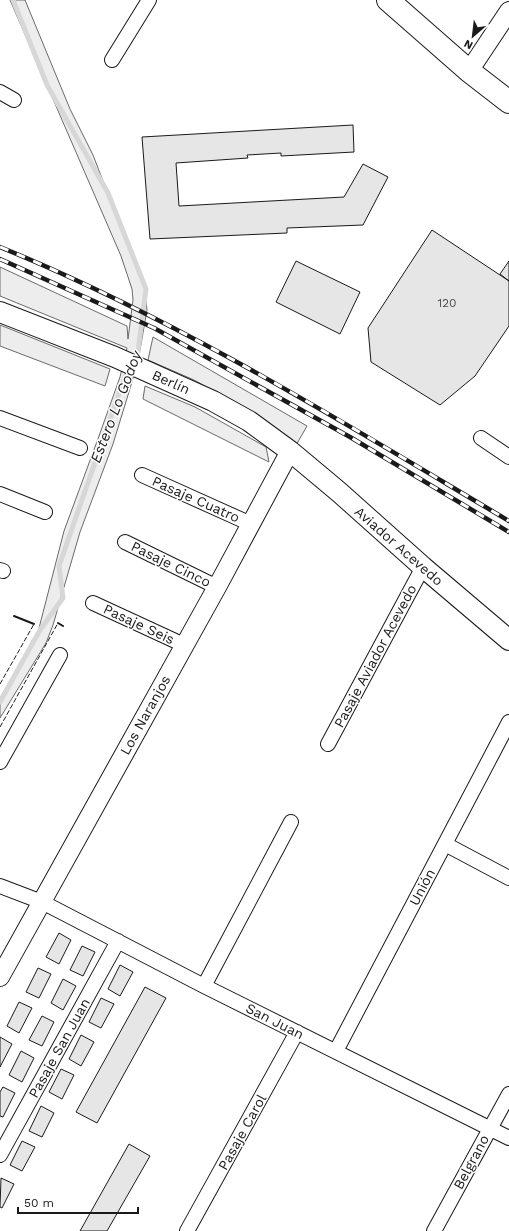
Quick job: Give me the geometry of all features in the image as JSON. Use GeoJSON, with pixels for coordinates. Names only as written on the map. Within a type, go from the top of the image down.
{"type":"FeatureCollection","features":[{"type":"Feature","properties":{"kind":"main road"},"geometry":{"type":"LineString","coordinates":[[388,0],[469,72],[509,102]]}},
{"type":"Feature","properties":{"kind":"main road","name":"Berlín"},"geometry":{"type":"LineString","coordinates":[[0,312],[115,357],[213,400],[249,421],[290,451]]}},
{"type":"Feature","properties":{"kind":"main road","name":"Aviador Acevedo"},"geometry":{"type":"LineString","coordinates":[[290,451],[509,640]]}},
{"type":"Feature","properties":{"kind":"street"},"geometry":{"type":"LineString","coordinates":[[112,60],[149,0]]}},
{"type":"Feature","properties":{"kind":"street"},"geometry":{"type":"LineString","coordinates":[[469,72],[509,12]]}},
{"type":"Feature","properties":{"kind":"street"},"geometry":{"type":"LineString","coordinates":[[0,92],[14,100]]}},
{"type":"Feature","properties":{"kind":"street"},"geometry":{"type":"LineString","coordinates":[[0,418],[80,448]]}},
{"type":"Feature","properties":{"kind":"street"},"geometry":{"type":"LineString","coordinates":[[481,438],[509,456]]}},
{"type":"Feature","properties":{"kind":"street","name":"Los Naranjos"},"geometry":{"type":"LineString","coordinates":[[0,977],[217,587],[290,451]]}},
{"type":"Feature","properties":{"kind":"street","name":"Pasaje Cuatro"},"geometry":{"type":"LineString","coordinates":[[142,475],[251,524]]}},
{"type":"Feature","properties":{"kind":"street"},"geometry":{"type":"LineString","coordinates":[[0,494],[45,512]]}},
{"type":"Feature","properties":{"kind":"street","name":"Pasaje Cinco"},"geometry":{"type":"LineString","coordinates":[[125,542],[217,587]]}},
{"type":"Feature","properties":{"kind":"street","name":"Pasaje Aviador Acevedo"},"geometry":{"type":"LineString","coordinates":[[328,744],[423,567]]}},
{"type":"Feature","properties":{"kind":"street","name":"Pasaje Seis"},"geometry":{"type":"LineString","coordinates":[[93,603],[184,645]]}},
{"type":"Feature","properties":{"kind":"street"},"geometry":{"type":"LineString","coordinates":[[0,762],[60,655]]}},
{"type":"Feature","properties":{"kind":"street","name":"Unión"},"geometry":{"type":"LineString","coordinates":[[336,1051],[509,722]]}},
{"type":"Feature","properties":{"kind":"street"},"geometry":{"type":"LineString","coordinates":[[204,986],[291,822]]}},
{"type":"Feature","properties":{"kind":"street"},"geometry":{"type":"LineString","coordinates":[[445,844],[509,878]]}},
{"type":"Feature","properties":{"kind":"street","name":"San Juan"},"geometry":{"type":"LineString","coordinates":[[0,886],[42,902],[204,986],[509,1138]]}},
{"type":"Feature","properties":{"kind":"street","name":"Pasaje San Juan"},"geometry":{"type":"LineString","coordinates":[[0,1155],[118,941]]}},
{"type":"Feature","properties":{"kind":"street","name":"Pasaje Carol"},"geometry":{"type":"LineString","coordinates":[[187,1231],[297,1032]]}},
{"type":"Feature","properties":{"kind":"street","name":"Belgrano"},"geometry":{"type":"LineString","coordinates":[[434,1231],[489,1128],[509,1094]]}},
{"type":"Feature","properties":{"kind":"shaded area"},"geometry":{"type":"Polygon","coordinates":[[[10,0],[25,0],[70,109],[93,155],[126,236],[144,282],[147,310],[140,350],[132,382],[113,444],[80,532],[53,625],[46,643],[0,718],[0,698],[38,632],[64,531],[120,377],[127,348],[0,296],[0,267],[127,326],[128,339],[133,300],[132,289],[121,256],[10,0]]]}},
{"type":"Feature","properties":{"kind":"shaded area"},"geometry":{"type":"Polygon","coordinates":[[[0,325],[110,369],[105,386],[0,346],[0,325]]]}},
{"type":"Feature","properties":{"kind":"shaded area"},"geometry":{"type":"Polygon","coordinates":[[[153,337],[307,426],[295,447],[252,412],[194,380],[148,360],[153,337]]]}},
{"type":"Feature","properties":{"kind":"shaded area"},"geometry":{"type":"Polygon","coordinates":[[[145,386],[195,407],[266,447],[269,462],[143,399],[145,386]]]}},
{"type":"Feature","properties":{"kind":"building"},"geometry":{"type":"Polygon","coordinates":[[[353,125],[354,152],[281,156],[281,153],[247,155],[248,158],[176,163],[179,206],[344,197],[363,164],[388,177],[363,225],[287,228],[287,233],[150,239],[142,137],[353,125]]]}},
{"type":"Feature","properties":{"kind":"building"},"geometry":{"type":"Polygon","coordinates":[[[432,230],[509,281],[509,326],[475,376],[440,405],[371,362],[368,328],[432,230]]]}},
{"type":"Feature","properties":{"kind":"building"},"geometry":{"type":"Polygon","coordinates":[[[296,261],[360,292],[340,334],[276,302],[296,261]]]}},
{"type":"Feature","properties":{"kind":"building"},"geometry":{"type":"Polygon","coordinates":[[[509,261],[509,281],[500,274],[509,261]]]}},
{"type":"Feature","properties":{"kind":"building"},"geometry":{"type":"Polygon","coordinates":[[[59,933],[71,940],[59,964],[46,957],[59,933]]]}},
{"type":"Feature","properties":{"kind":"building"},"geometry":{"type":"Polygon","coordinates":[[[82,946],[95,952],[83,976],[70,970],[82,946]]]}},
{"type":"Feature","properties":{"kind":"building"},"geometry":{"type":"Polygon","coordinates":[[[120,965],[133,972],[120,996],[108,989],[120,965]]]}},
{"type":"Feature","properties":{"kind":"building"},"geometry":{"type":"Polygon","coordinates":[[[38,968],[51,974],[39,998],[26,992],[38,968]]]}},
{"type":"Feature","properties":{"kind":"building"},"geometry":{"type":"Polygon","coordinates":[[[63,979],[76,986],[63,1010],[51,1003],[63,979]]]}},
{"type":"Feature","properties":{"kind":"building"},"geometry":{"type":"Polygon","coordinates":[[[145,987],[166,998],[97,1123],[76,1112],[145,987]]]}},
{"type":"Feature","properties":{"kind":"building"},"geometry":{"type":"Polygon","coordinates":[[[101,998],[114,1004],[101,1028],[89,1022],[101,998]]]}},
{"type":"Feature","properties":{"kind":"building"},"geometry":{"type":"Polygon","coordinates":[[[19,1002],[32,1008],[19,1033],[7,1026],[19,1002]]]}},
{"type":"Feature","properties":{"kind":"building"},"geometry":{"type":"Polygon","coordinates":[[[42,1016],[54,1022],[42,1046],[29,1040],[42,1016]]]}},
{"type":"Feature","properties":{"kind":"building"},"geometry":{"type":"Polygon","coordinates":[[[81,1035],[94,1042],[81,1066],[69,1059],[81,1035]]]}},
{"type":"Feature","properties":{"kind":"building"},"geometry":{"type":"Polygon","coordinates":[[[0,1037],[12,1044],[0,1067],[0,1037]]]}},
{"type":"Feature","properties":{"kind":"building"},"geometry":{"type":"Polygon","coordinates":[[[21,1051],[34,1058],[22,1082],[9,1075],[21,1051]]]}},
{"type":"Feature","properties":{"kind":"building"},"geometry":{"type":"Polygon","coordinates":[[[61,1069],[74,1075],[62,1099],[49,1092],[61,1069]]]}},
{"type":"Feature","properties":{"kind":"building"},"geometry":{"type":"Polygon","coordinates":[[[3,1087],[15,1093],[3,1117],[0,1116],[0,1092],[3,1087]]]}},
{"type":"Feature","properties":{"kind":"building"},"geometry":{"type":"Polygon","coordinates":[[[41,1106],[54,1113],[42,1137],[29,1131],[41,1106]]]}},
{"type":"Feature","properties":{"kind":"building"},"geometry":{"type":"Polygon","coordinates":[[[22,1141],[35,1147],[22,1171],[10,1165],[22,1141]]]}},
{"type":"Feature","properties":{"kind":"building"},"geometry":{"type":"Polygon","coordinates":[[[129,1144],[150,1156],[107,1231],[80,1231],[129,1144]]]}},
{"type":"Feature","properties":{"kind":"building"},"geometry":{"type":"Polygon","coordinates":[[[1,1178],[14,1184],[2,1208],[0,1207],[1,1178]]]}},
{"type":"Feature","properties":{"kind":"waterway","name":"Estero Lo Godoy"},"geometry":{"type":"LineString","coordinates":[[13,0],[47,85],[108,193],[146,289],[138,351],[133,361]]}},
{"type":"Feature","properties":{"kind":"waterway","name":"Estero Lo Godoy"},"geometry":{"type":"LineString","coordinates":[[0,702],[40,630],[63,598],[59,566],[124,379],[130,368]]}},
{"type":"Feature","properties":{"kind":"railway"},"geometry":{"type":"LineString","coordinates":[[0,247],[132,307],[196,340],[323,410],[509,521]]}},
{"type":"Feature","properties":{"kind":"railway"},"geometry":{"type":"LineString","coordinates":[[0,259],[154,328],[350,437],[509,532]]}},
{"type":"Feature","properties":{"kind":"fence"},"geometry":{"type":"LineString","coordinates":[[0,727],[58,623]]}},
{"type":"Feature","properties":{"kind":"fence"},"geometry":{"type":"LineString","coordinates":[[0,684],[34,624]]}},
{"type":"Feature","properties":{"kind":"wall"},"geometry":{"type":"LineString","coordinates":[[14,616],[34,624]]}},
{"type":"Feature","properties":{"kind":"wall"},"geometry":{"type":"LineString","coordinates":[[58,623],[63,626]]}}]}
